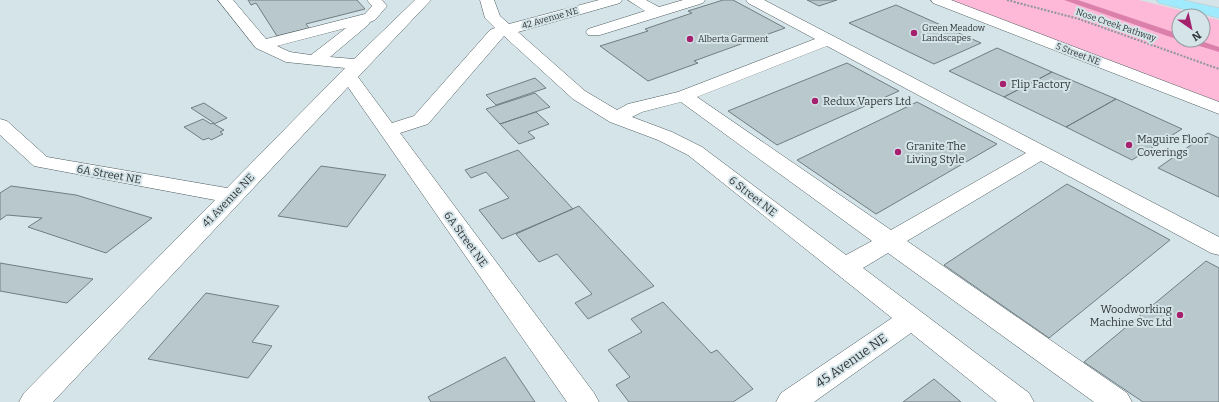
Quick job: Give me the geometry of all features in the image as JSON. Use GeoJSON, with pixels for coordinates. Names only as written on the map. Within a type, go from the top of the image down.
{"type":"FeatureCollection","features":[{"type":"Feature","properties":{"kind":"main road"},"geometry":{"type":"LineString","coordinates":[[1164,0],[1219,13]]}},
{"type":"Feature","properties":{"kind":"street"},"geometry":{"type":"LineString","coordinates":[[225,0],[262,45],[286,57],[314,60],[354,71]]}},
{"type":"Feature","properties":{"kind":"street"},"geometry":{"type":"LineString","coordinates":[[314,60],[370,17],[380,6],[374,0]]}},
{"type":"Feature","properties":{"kind":"street","name":"41 Avenue NE"},"geometry":{"type":"LineString","coordinates":[[34,402],[231,196],[400,22],[424,0]]}},
{"type":"Feature","properties":{"kind":"street","name":"6 Street NE"},"geometry":{"type":"LineString","coordinates":[[487,0],[493,18],[579,95],[617,118],[665,136],[695,151],[1019,402]]}},
{"type":"Feature","properties":{"kind":"street","name":"42 Avenue NE"},"geometry":{"type":"LineString","coordinates":[[388,132],[420,120],[496,33],[615,0]]}},
{"type":"Feature","properties":{"kind":"street"},"geometry":{"type":"LineString","coordinates":[[635,0],[657,12]]}},
{"type":"Feature","properties":{"kind":"street"},"geometry":{"type":"LineString","coordinates":[[594,32],[698,0]]}},
{"type":"Feature","properties":{"kind":"street"},"geometry":{"type":"LineString","coordinates":[[753,0],[1219,247]]}},
{"type":"Feature","properties":{"kind":"street","name":"5 Street NE"},"geometry":{"type":"LineString","coordinates":[[938,0],[1219,108]]}},
{"type":"Feature","properties":{"kind":"street"},"geometry":{"type":"LineString","coordinates":[[262,45],[370,17],[400,22]]}},
{"type":"Feature","properties":{"kind":"street"},"geometry":{"type":"LineString","coordinates":[[617,118],[635,108],[684,96],[828,40]]}},
{"type":"Feature","properties":{"kind":"street","name":"6A Street NE"},"geometry":{"type":"LineString","coordinates":[[354,71],[388,132],[584,402]]}},
{"type":"Feature","properties":{"kind":"street"},"geometry":{"type":"LineString","coordinates":[[684,96],[1117,402]]}},
{"type":"Feature","properties":{"kind":"street","name":"6A Street NE"},"geometry":{"type":"LineString","coordinates":[[0,125],[41,162],[231,196]]}},
{"type":"Feature","properties":{"kind":"street"},"geometry":{"type":"LineString","coordinates":[[845,267],[1041,153]]}},
{"type":"Feature","properties":{"kind":"street","name":"45 Avenue NE"},"geometry":{"type":"LineString","coordinates":[[791,402],[912,319]]}},
{"type":"Feature","properties":{"kind":"path","name":"Nose Creek Pathway"},"geometry":{"type":"LineString","coordinates":[[1007,0],[1079,19],[1219,69]]}},
{"type":"Feature","properties":{"kind":"shaded area"},"geometry":{"type":"Polygon","coordinates":[[[949,0],[1139,0],[1171,8],[1171,48],[1211,48],[1211,18],[1219,20],[1219,102],[949,0]]]}},
{"type":"Feature","properties":{"kind":"shaded area"},"geometry":{"type":"Polygon","coordinates":[[[1064,0],[1078,0],[1171,31],[1171,37],[1064,0]]]}},
{"type":"Feature","properties":{"kind":"shaded area"},"geometry":{"type":"Polygon","coordinates":[[[1211,44],[1219,47],[1219,52],[1206,48],[1211,48],[1211,44]]]}},
{"type":"Feature","properties":{"kind":"building"},"geometry":{"type":"Polygon","coordinates":[[[248,0],[357,0],[365,9],[306,24],[309,28],[277,36],[256,3],[251,5],[248,0]]]}},
{"type":"Feature","properties":{"kind":"building","name":"Alberta Garment"},"geometry":{"type":"Polygon","coordinates":[[[723,0],[733,0],[785,28],[694,61],[698,63],[648,81],[600,46],[648,31],[645,29],[692,13],[688,11],[723,0]]]}},
{"type":"Feature","properties":{"kind":"building"},"geometry":{"type":"Polygon","coordinates":[[[807,0],[837,0],[819,6],[807,0]]]}},
{"type":"Feature","properties":{"kind":"building","name":"Green Meadow Landscapes"},"geometry":{"type":"Polygon","coordinates":[[[896,5],[981,43],[934,64],[849,23],[896,5]]]}},
{"type":"Feature","properties":{"kind":"building","name":"Flip Factory"},"geometry":{"type":"Polygon","coordinates":[[[997,48],[1052,72],[1004,97],[949,71],[997,48]]]}},
{"type":"Feature","properties":{"kind":"building","name":"Redux Vapers Ltd"},"geometry":{"type":"Polygon","coordinates":[[[847,63],[899,91],[777,145],[728,111],[847,63]]]}},
{"type":"Feature","properties":{"kind":"building"},"geometry":{"type":"Polygon","coordinates":[[[1052,72],[1116,99],[1066,127],[1004,97],[1052,72]]]}},
{"type":"Feature","properties":{"kind":"building"},"geometry":{"type":"Polygon","coordinates":[[[535,78],[546,88],[496,105],[486,95],[535,78]]]}},
{"type":"Feature","properties":{"kind":"building"},"geometry":{"type":"Polygon","coordinates":[[[535,93],[550,107],[500,124],[486,109],[535,93]]]}},
{"type":"Feature","properties":{"kind":"building","name":"Maguire Floor Coverings"},"geometry":{"type":"Polygon","coordinates":[[[1116,99],[1182,129],[1132,160],[1066,127],[1116,99]]]}},
{"type":"Feature","properties":{"kind":"building","name":"Granite The Living Style"},"geometry":{"type":"Polygon","coordinates":[[[917,102],[997,144],[876,214],[797,160],[917,102]]]}},
{"type":"Feature","properties":{"kind":"building"},"geometry":{"type":"Polygon","coordinates":[[[204,103],[227,118],[214,124],[224,130],[220,132],[223,134],[211,140],[209,138],[203,140],[184,127],[203,119],[211,124],[214,123],[191,108],[204,103]]]}},
{"type":"Feature","properties":{"kind":"building"},"geometry":{"type":"Polygon","coordinates":[[[536,112],[549,124],[528,132],[535,138],[519,144],[500,124],[536,112]]]}},
{"type":"Feature","properties":{"kind":"building"},"geometry":{"type":"Polygon","coordinates":[[[1208,133],[1219,138],[1219,197],[1158,168],[1208,133]]]}},
{"type":"Feature","properties":{"kind":"building"},"geometry":{"type":"Polygon","coordinates":[[[518,150],[573,209],[502,239],[479,210],[509,198],[486,172],[471,178],[465,170],[518,150]]]}},
{"type":"Feature","properties":{"kind":"building"},"geometry":{"type":"Polygon","coordinates":[[[321,166],[386,175],[347,227],[278,216],[321,166]]]}},
{"type":"Feature","properties":{"kind":"building"},"geometry":{"type":"Polygon","coordinates":[[[1067,184],[1170,240],[1049,338],[944,265],[1067,184]]]}},
{"type":"Feature","properties":{"kind":"building"},"geometry":{"type":"Polygon","coordinates":[[[11,186],[76,195],[152,218],[106,253],[28,227],[42,218],[7,215],[0,220],[0,193],[11,186]]]}},
{"type":"Feature","properties":{"kind":"building"},"geometry":{"type":"Polygon","coordinates":[[[579,206],[654,286],[588,319],[575,303],[592,294],[557,254],[539,262],[516,234],[579,206]]]}},
{"type":"Feature","properties":{"kind":"building","name":"Woodworking Machine Svc Ltd"},"geometry":{"type":"Polygon","coordinates":[[[1206,261],[1219,268],[1219,402],[1143,402],[1084,362],[1206,261]]]}},
{"type":"Feature","properties":{"kind":"building"},"geometry":{"type":"Polygon","coordinates":[[[0,263],[93,279],[67,303],[0,291],[0,263]]]}},
{"type":"Feature","properties":{"kind":"building"},"geometry":{"type":"Polygon","coordinates":[[[206,293],[279,306],[252,342],[272,346],[248,378],[148,359],[206,293]]]}},
{"type":"Feature","properties":{"kind":"building"},"geometry":{"type":"Polygon","coordinates":[[[663,302],[711,353],[717,350],[753,389],[733,402],[629,402],[616,385],[630,377],[608,350],[642,332],[631,319],[663,302]]]}},
{"type":"Feature","properties":{"kind":"building"},"geometry":{"type":"Polygon","coordinates":[[[505,357],[535,402],[431,402],[428,397],[505,357]]]}},
{"type":"Feature","properties":{"kind":"building"},"geometry":{"type":"Polygon","coordinates":[[[934,379],[961,402],[903,402],[934,379]]]}},
{"type":"Feature","properties":{"kind":"place","name":"Green Meadow Landscapes"},"geometry":{"type":"Point","coordinates":[914,33]}},
{"type":"Feature","properties":{"kind":"place","name":"Alberta Garment"},"geometry":{"type":"Point","coordinates":[690,39]}},
{"type":"Feature","properties":{"kind":"place","name":"Flip Factory"},"geometry":{"type":"Point","coordinates":[1003,84]}},
{"type":"Feature","properties":{"kind":"place","name":"Redux Vapers Ltd"},"geometry":{"type":"Point","coordinates":[815,101]}},
{"type":"Feature","properties":{"kind":"place","name":"Maguire Floor Coverings"},"geometry":{"type":"Point","coordinates":[1129,145]}},
{"type":"Feature","properties":{"kind":"place","name":"Granite The Living Style"},"geometry":{"type":"Point","coordinates":[898,152]}},
{"type":"Feature","properties":{"kind":"place","name":"Woodworking Machine Svc Ltd"},"geometry":{"type":"Point","coordinates":[1180,315]}}]}
